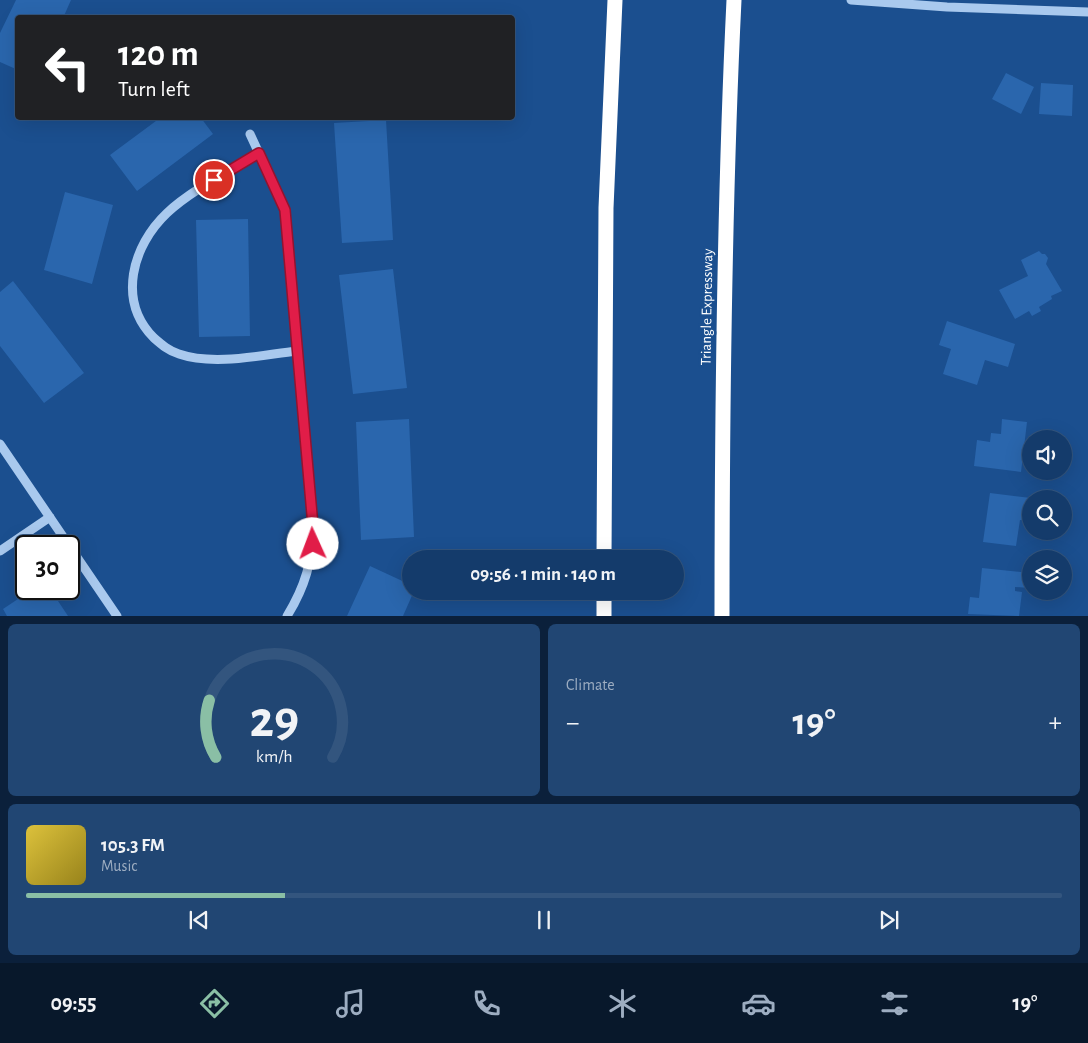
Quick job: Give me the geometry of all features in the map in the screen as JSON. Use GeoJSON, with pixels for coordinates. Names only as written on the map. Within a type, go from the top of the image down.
{"type":"FeatureCollection","features":[{"type":"Feature","properties":{"kind":"highway"},"geometry":{"type":"LineString","coordinates":[[604,550],[606,208],[615,0]]}},
{"type":"Feature","properties":{"kind":"highway","name":"Triangle Expressway"},"geometry":{"type":"LineString","coordinates":[[722,616],[722,440],[729,100],[734,0]]}},
{"type":"Feature","properties":{"kind":"highway"},"geometry":{"type":"LineString","coordinates":[[604,600],[604,616]]}},
{"type":"Feature","properties":{"kind":"street"},"geometry":{"type":"LineString","coordinates":[[851,0],[947,7],[1088,12]]}},
{"type":"Feature","properties":{"kind":"street"},"geometry":{"type":"LineString","coordinates":[[250,134],[285,210],[313,526],[313,544],[305,580],[287,616]]}},
{"type":"Feature","properties":{"kind":"street"},"geometry":{"type":"LineString","coordinates":[[259,153],[184,199],[167,213],[153,229],[141,248],[134,266],[132,288],[137,311],[144,328],[164,347],[180,354],[197,358],[230,359],[297,351]]}},
{"type":"Feature","properties":{"kind":"street"},"geometry":{"type":"LineString","coordinates":[[0,444],[117,616]]}},
{"type":"Feature","properties":{"kind":"street"},"geometry":{"type":"LineString","coordinates":[[0,551],[50,517]]}},
{"type":"Feature","properties":{"kind":"building"},"geometry":{"type":"Polygon","coordinates":[[[16,0],[71,0],[64,15],[15,15],[15,69],[0,62],[0,33],[16,0]]]}},
{"type":"Feature","properties":{"kind":"building"},"geometry":{"type":"Polygon","coordinates":[[[1006,73],[1034,87],[1021,114],[992,99],[1006,73]]]}},
{"type":"Feature","properties":{"kind":"building"},"geometry":{"type":"Polygon","coordinates":[[[1041,83],[1073,85],[1072,116],[1039,114],[1041,83]]]}},
{"type":"Feature","properties":{"kind":"building"},"geometry":{"type":"Polygon","coordinates":[[[157,120],[202,120],[213,134],[137,191],[110,155],[157,120]]]}},
{"type":"Feature","properties":{"kind":"building"},"geometry":{"type":"Polygon","coordinates":[[[386,120],[393,240],[342,243],[334,123],[386,120]]]}},
{"type":"Feature","properties":{"kind":"building"},"geometry":{"type":"Polygon","coordinates":[[[65,192],[113,205],[92,284],[44,270],[65,192]]]}},
{"type":"Feature","properties":{"kind":"building"},"geometry":{"type":"Polygon","coordinates":[[[248,219],[250,336],[199,337],[196,220],[248,219]]]}},
{"type":"Feature","properties":{"kind":"building"},"geometry":{"type":"Polygon","coordinates":[[[1039,251],[1048,258],[1046,264],[1062,291],[1051,296],[1052,299],[1039,307],[1041,311],[1032,316],[1029,311],[1015,319],[999,290],[1028,276],[1021,260],[1039,251]]]}},
{"type":"Feature","properties":{"kind":"building"},"geometry":{"type":"Polygon","coordinates":[[[393,269],[407,388],[353,394],[339,275],[393,269]]]}},
{"type":"Feature","properties":{"kind":"building"},"geometry":{"type":"Polygon","coordinates":[[[13,281],[84,373],[44,403],[0,346],[0,292],[13,281]]]}},
{"type":"Feature","properties":{"kind":"building"},"geometry":{"type":"Polygon","coordinates":[[[947,321],[1015,344],[1008,367],[985,360],[977,385],[943,374],[951,349],[939,345],[947,321]]]}},
{"type":"Feature","properties":{"kind":"building"},"geometry":{"type":"Polygon","coordinates":[[[409,419],[414,537],[361,540],[356,422],[409,419]]]}},
{"type":"Feature","properties":{"kind":"building"},"geometry":{"type":"Polygon","coordinates":[[[1002,419],[1027,422],[1026,430],[1022,430],[1021,472],[974,466],[977,440],[990,442],[991,433],[1001,434],[1002,419]]]}},
{"type":"Feature","properties":{"kind":"building"},"geometry":{"type":"Polygon","coordinates":[[[990,493],[1022,497],[1022,520],[1020,520],[1016,546],[983,542],[990,493]]]}},
{"type":"Feature","properties":{"kind":"building"},"geometry":{"type":"Polygon","coordinates":[[[370,566],[402,581],[402,600],[410,600],[403,616],[347,616],[370,566]]]}},
{"type":"Feature","properties":{"kind":"building"},"geometry":{"type":"Polygon","coordinates":[[[982,568],[1022,572],[1022,587],[1015,587],[1015,591],[1022,592],[1019,616],[968,614],[970,597],[979,598],[982,568]]]}},
{"type":"Feature","properties":{"kind":"building"},"geometry":{"type":"Polygon","coordinates":[[[16,600],[57,600],[68,616],[7,616],[3,609],[16,600]]]}},
{"type":"Feature","properties":{"kind":"route"},"geometry":{"type":"LineString","coordinates":[[214,180],[259,153],[285,210],[313,526],[313,544]]}}]}
